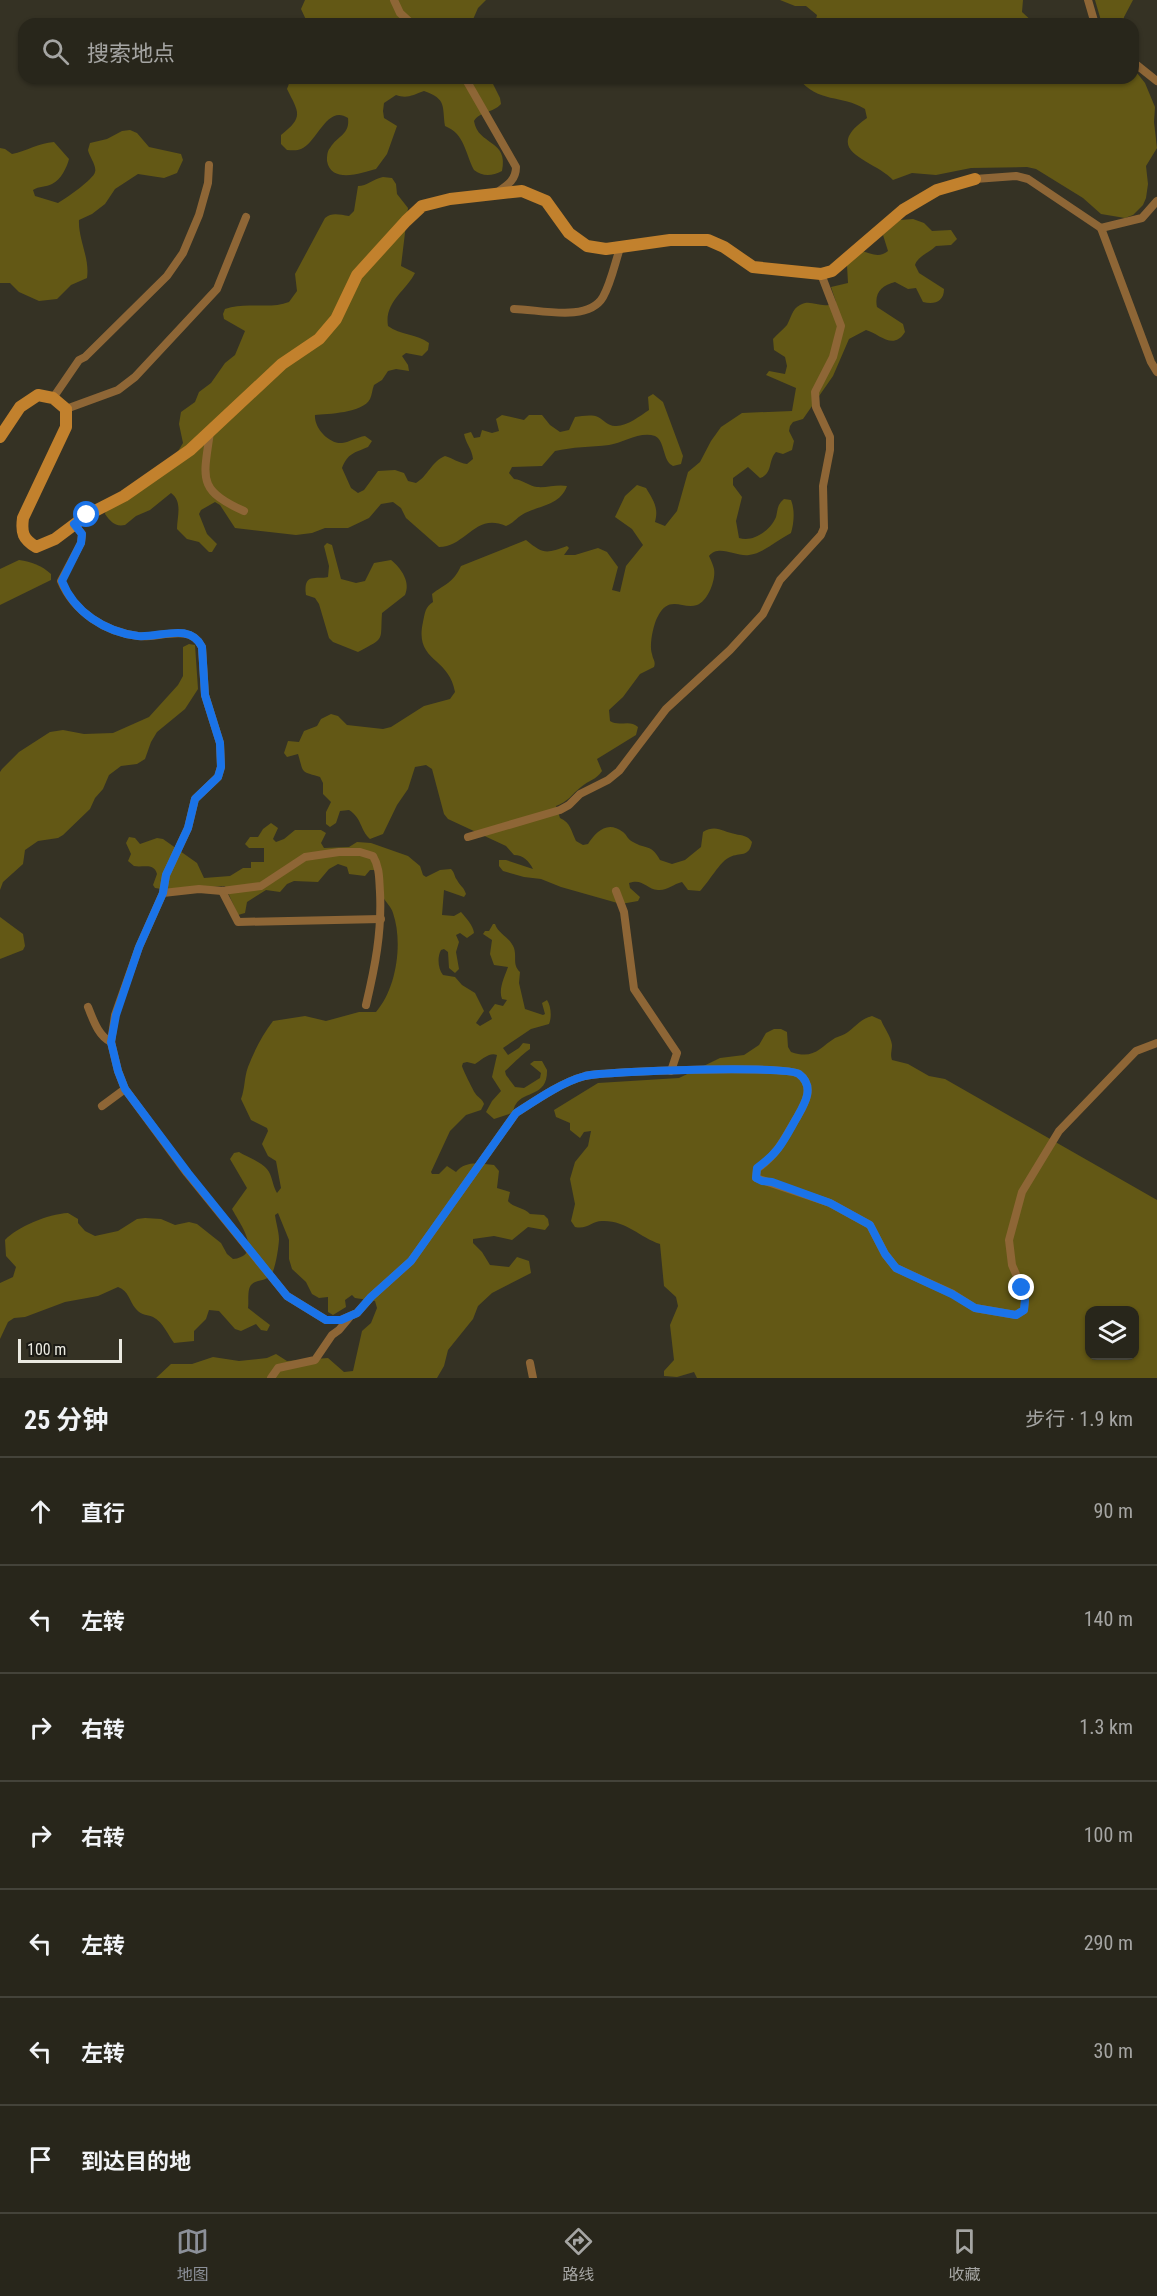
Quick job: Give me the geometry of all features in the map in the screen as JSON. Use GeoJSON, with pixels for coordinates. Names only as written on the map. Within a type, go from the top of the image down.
{"type":"FeatureCollection","features":[{"type":"Feature","properties":{"kind":"street"},"geometry":{"type":"LineString","coordinates":[[394,0],[400,13],[405,18]]}},
{"type":"Feature","properties":{"kind":"street"},"geometry":{"type":"LineString","coordinates":[[1088,0],[1093,18]]}},
{"type":"Feature","properties":{"kind":"street"},"geometry":{"type":"LineString","coordinates":[[1139,67],[1157,81]]}},
{"type":"Feature","properties":{"kind":"street"},"geometry":{"type":"LineString","coordinates":[[468,84],[516,168],[511,182],[494,194]]}},
{"type":"Feature","properties":{"kind":"street"},"geometry":{"type":"LineString","coordinates":[[53,398],[79,360],[85,357],[167,276],[183,253],[208,183],[209,165]]}},
{"type":"Feature","properties":{"kind":"street"},"geometry":{"type":"LineString","coordinates":[[0,437],[20,407],[38,395],[53,398],[66,409],[66,427],[23,518],[21,531],[25,540],[36,547],[55,539],[87,515],[124,496],[190,450],[282,364],[319,339],[336,319],[357,275],[422,206],[450,199],[522,191],[546,201],[569,233],[587,246],[606,249],[670,240],[708,240],[724,247],[753,267],[821,274],[832,271],[903,210],[937,190],[975,178],[1016,176],[1028,179],[1101,228],[1151,362],[1157,372]]}},
{"type":"Feature","properties":{"kind":"street"},"geometry":{"type":"LineString","coordinates":[[1101,228],[1142,218],[1157,201]]}},
{"type":"Feature","properties":{"kind":"street"},"geometry":{"type":"LineString","coordinates":[[66,409],[118,390],[135,377],[217,289],[246,217]]}},
{"type":"Feature","properties":{"kind":"street"},"geometry":{"type":"LineString","coordinates":[[514,309],[558,313],[587,310],[603,298],[620,248]]}},
{"type":"Feature","properties":{"kind":"street"},"geometry":{"type":"LineString","coordinates":[[468,837],[560,810],[568,806],[580,794],[608,780],[619,771],[666,710],[730,650],[763,614],[780,580],[821,535],[824,528],[823,486],[830,450],[830,437],[816,407],[815,392],[833,357],[841,326],[821,274]]}},
{"type":"Feature","properties":{"kind":"street"},"geometry":{"type":"LineString","coordinates":[[210,432],[204,477],[211,490],[224,502],[244,511]]}},
{"type":"Feature","properties":{"kind":"street"},"geometry":{"type":"LineString","coordinates":[[74,524],[82,534],[81,543],[62,581],[66,592],[76,605],[100,624],[137,636],[174,633],[192,635],[198,640],[202,647],[205,695],[220,743],[221,767],[218,777],[195,799],[188,828],[166,875],[163,893],[139,947],[116,1015],[111,1042],[118,1071],[125,1089],[195,1182],[287,1296],[326,1320],[341,1320],[357,1313],[371,1297],[411,1261],[516,1113],[540,1097],[585,1076],[771,1069],[794,1072],[801,1076],[807,1086],[808,1095],[786,1138],[773,1157],[757,1168],[756,1178],[830,1203],[870,1225],[885,1254],[896,1268],[952,1294],[975,1308],[1016,1315],[1024,1310],[1025,1300],[1012,1265],[1009,1240],[1022,1192],[1059,1131],[1136,1051],[1157,1043]]}},
{"type":"Feature","properties":{"kind":"street"},"geometry":{"type":"LineString","coordinates":[[163,893],[199,889],[222,891],[261,886],[305,857],[339,852],[360,852],[373,856],[379,866],[381,919],[378,957],[366,1005]]}},
{"type":"Feature","properties":{"kind":"street"},"geometry":{"type":"LineString","coordinates":[[222,891],[238,922],[381,919]]}},
{"type":"Feature","properties":{"kind":"street"},"geometry":{"type":"LineString","coordinates":[[616,891],[624,912],[634,989],[677,1053],[671,1071]]}},
{"type":"Feature","properties":{"kind":"street"},"geometry":{"type":"LineString","coordinates":[[88,1007],[93,1021],[105,1039],[111,1042]]}},
{"type":"Feature","properties":{"kind":"street"},"geometry":{"type":"LineString","coordinates":[[102,1106],[125,1089]]}},
{"type":"Feature","properties":{"kind":"street"},"geometry":{"type":"LineString","coordinates":[[271,1378],[278,1368],[315,1360],[332,1335],[350,1316]]}},
{"type":"Feature","properties":{"kind":"street"},"geometry":{"type":"LineString","coordinates":[[530,1363],[533,1378]]}},
{"type":"Feature","properties":{"kind":"shaded area"},"geometry":{"type":"Polygon","coordinates":[[[305,0],[486,0],[478,8],[474,18],[305,18],[301,9],[305,0]]]}},
{"type":"Feature","properties":{"kind":"shaded area"},"geometry":{"type":"Polygon","coordinates":[[[780,0],[1023,0],[1022,12],[1028,18],[816,18],[817,15],[806,6],[795,6],[780,0]]]}},
{"type":"Feature","properties":{"kind":"shaded area"},"geometry":{"type":"Polygon","coordinates":[[[1095,0],[1133,0],[1124,18],[1100,18],[1095,0]]]}},
{"type":"Feature","properties":{"kind":"shaded area"},"geometry":{"type":"Polygon","coordinates":[[[1139,76],[1145,83],[1155,107],[1157,148],[1146,166],[1148,184],[1146,198],[1143,205],[1133,215],[1125,218],[1101,214],[1083,198],[1036,169],[1027,167],[971,168],[936,175],[912,173],[893,180],[864,161],[849,147],[848,139],[853,130],[867,118],[865,109],[847,101],[814,92],[804,84],[1139,84],[1139,76]]]}},
{"type":"Feature","properties":{"kind":"shaded area"},"geometry":{"type":"Polygon","coordinates":[[[289,84],[493,84],[501,104],[480,115],[474,121],[481,135],[501,153],[502,171],[488,175],[474,170],[461,139],[452,129],[445,126],[440,100],[424,91],[407,97],[396,95],[384,103],[384,118],[397,126],[387,154],[376,169],[348,175],[334,173],[327,161],[328,152],[345,132],[348,118],[341,115],[334,116],[307,145],[299,150],[287,150],[281,144],[281,135],[293,124],[297,114],[287,89],[289,84]]]}},
{"type":"Feature","properties":{"kind":"shaded area"},"geometry":{"type":"Polygon","coordinates":[[[130,130],[137,133],[149,147],[181,154],[183,160],[177,173],[164,178],[138,174],[115,189],[105,204],[79,220],[87,263],[87,278],[71,285],[57,299],[39,301],[19,292],[10,283],[0,283],[0,148],[12,154],[54,142],[69,159],[67,166],[55,182],[33,190],[35,196],[58,203],[79,189],[95,172],[88,150],[90,143],[130,130]]]}},
{"type":"Feature","properties":{"kind":"shaded area"},"geometry":{"type":"Polygon","coordinates":[[[383,177],[392,178],[396,184],[397,194],[408,208],[401,266],[415,273],[392,303],[388,326],[429,343],[428,350],[422,356],[406,353],[402,356],[409,371],[396,369],[388,371],[382,380],[374,385],[371,397],[366,404],[344,412],[315,415],[320,430],[332,441],[342,443],[365,436],[372,441],[368,447],[349,456],[344,463],[342,468],[351,488],[358,493],[364,490],[378,471],[395,470],[404,473],[408,481],[416,483],[445,456],[467,464],[473,459],[464,434],[471,432],[474,438],[480,437],[482,430],[492,433],[499,431],[496,419],[502,415],[524,420],[529,415],[542,415],[560,432],[569,430],[575,417],[590,415],[610,425],[619,426],[633,421],[649,410],[648,397],[653,394],[663,402],[683,456],[681,464],[673,466],[670,464],[658,438],[649,435],[609,445],[555,451],[542,466],[512,467],[509,473],[514,479],[534,486],[567,486],[560,497],[550,504],[525,513],[506,526],[486,523],[478,526],[457,542],[439,547],[406,518],[401,508],[393,502],[381,504],[369,518],[348,528],[325,528],[312,533],[296,535],[235,528],[220,505],[215,502],[201,510],[199,514],[207,534],[217,544],[212,552],[209,552],[199,542],[187,539],[177,529],[178,505],[171,493],[150,510],[136,516],[125,525],[113,523],[105,514],[106,509],[177,453],[183,443],[179,424],[181,412],[195,402],[199,392],[211,383],[225,363],[235,355],[245,331],[224,319],[225,309],[289,302],[297,291],[295,274],[325,218],[333,214],[349,216],[354,211],[358,186],[383,177]]]}},
{"type":"Feature","properties":{"kind":"shaded area"},"geometry":{"type":"Polygon","coordinates":[[[913,219],[924,223],[932,231],[951,230],[957,239],[951,245],[936,246],[921,257],[915,265],[919,273],[944,289],[942,297],[934,303],[923,302],[916,288],[908,289],[895,282],[880,290],[876,302],[877,307],[903,324],[905,332],[900,338],[891,341],[866,330],[849,339],[833,376],[803,419],[793,422],[790,426],[789,431],[794,441],[792,450],[783,454],[776,452],[769,470],[760,478],[748,467],[733,478],[733,485],[742,497],[736,521],[739,538],[750,539],[766,531],[774,522],[779,505],[784,499],[791,500],[792,504],[794,516],[791,533],[755,554],[744,555],[723,551],[713,553],[709,556],[714,569],[714,579],[705,599],[697,605],[671,604],[662,610],[652,636],[651,650],[655,662],[654,667],[640,674],[623,697],[609,710],[610,721],[635,725],[638,727],[636,735],[597,759],[602,771],[600,774],[556,806],[560,818],[569,825],[576,841],[583,845],[588,844],[602,829],[612,827],[623,832],[631,841],[651,849],[660,860],[672,864],[685,860],[701,847],[703,832],[716,829],[745,836],[752,842],[749,850],[744,854],[726,859],[700,891],[688,890],[682,882],[661,890],[634,882],[629,883],[630,888],[640,897],[638,901],[621,904],[541,879],[503,871],[499,866],[499,860],[533,869],[530,863],[514,855],[506,846],[448,819],[444,814],[432,769],[426,765],[415,767],[408,789],[397,805],[383,834],[370,839],[349,810],[340,811],[336,823],[330,827],[326,824],[326,812],[331,802],[323,794],[323,783],[320,777],[304,771],[298,754],[287,757],[284,753],[288,741],[299,742],[304,731],[317,726],[321,719],[331,714],[338,716],[347,725],[383,729],[391,727],[424,706],[450,699],[455,692],[452,680],[423,645],[423,622],[428,606],[433,602],[432,594],[452,580],[461,566],[526,540],[545,551],[567,546],[569,548],[564,555],[575,555],[598,548],[607,552],[618,567],[612,590],[620,592],[626,566],[643,545],[632,529],[615,517],[625,496],[637,485],[646,488],[656,508],[655,522],[665,526],[677,511],[688,472],[700,462],[721,427],[742,413],[792,411],[796,388],[766,375],[769,371],[785,374],[787,366],[785,357],[774,350],[773,339],[787,325],[793,311],[800,305],[809,303],[826,305],[836,302],[831,287],[848,283],[847,265],[862,251],[875,255],[888,251],[883,235],[900,220],[913,219]]]}},
{"type":"Feature","properties":{"kind":"shaded area"},"geometry":{"type":"Polygon","coordinates":[[[327,543],[332,545],[341,579],[356,583],[365,581],[374,563],[391,560],[406,580],[405,595],[382,613],[380,638],[358,652],[333,642],[329,638],[319,604],[315,598],[306,595],[308,580],[328,577],[329,566],[324,546],[327,543]]]}},
{"type":"Feature","properties":{"kind":"shaded area"},"geometry":{"type":"Polygon","coordinates":[[[19,560],[44,568],[51,574],[51,580],[0,605],[0,569],[19,560]]]}},
{"type":"Feature","properties":{"kind":"shaded area"},"geometry":{"type":"Polygon","coordinates":[[[189,644],[195,645],[198,689],[185,709],[157,732],[145,759],[137,764],[121,766],[109,775],[90,809],[63,835],[38,841],[25,850],[23,864],[3,882],[0,890],[0,772],[2,769],[19,752],[50,732],[63,730],[84,734],[113,733],[149,717],[178,685],[183,676],[183,647],[189,644]]]}},
{"type":"Feature","properties":{"kind":"shaded area"},"geometry":{"type":"Polygon","coordinates":[[[271,823],[278,828],[273,839],[276,842],[295,830],[321,830],[326,833],[321,843],[324,848],[349,847],[357,842],[371,843],[408,856],[420,866],[426,877],[440,870],[451,869],[466,894],[464,897],[444,890],[442,915],[454,916],[461,912],[471,924],[474,933],[467,938],[460,933],[456,935],[459,942],[456,952],[459,969],[455,973],[449,968],[448,952],[444,949],[440,953],[439,966],[443,975],[455,977],[462,985],[475,993],[484,1011],[476,1023],[480,1026],[492,1019],[489,1012],[495,1004],[503,1006],[507,1000],[502,999],[501,991],[508,967],[494,965],[490,954],[492,940],[483,934],[489,931],[493,924],[514,948],[515,964],[520,972],[519,983],[525,1009],[543,1015],[545,1014],[542,1003],[547,1000],[551,1012],[549,1024],[531,1029],[503,1048],[508,1055],[523,1043],[530,1044],[530,1049],[505,1071],[506,1075],[515,1087],[524,1088],[540,1078],[541,1073],[530,1064],[534,1061],[542,1061],[547,1070],[544,1085],[520,1100],[512,1113],[494,1119],[486,1112],[501,1091],[492,1077],[497,1055],[488,1055],[475,1064],[463,1063],[462,1066],[470,1084],[484,1104],[481,1110],[466,1115],[450,1131],[431,1172],[439,1174],[447,1166],[456,1172],[469,1164],[494,1165],[499,1171],[497,1188],[510,1192],[508,1201],[510,1203],[530,1214],[544,1215],[548,1219],[549,1225],[545,1230],[528,1227],[512,1240],[494,1236],[473,1239],[473,1243],[490,1265],[509,1267],[517,1257],[529,1261],[531,1273],[492,1293],[478,1306],[473,1319],[448,1350],[444,1366],[437,1378],[156,1378],[171,1364],[192,1364],[213,1357],[239,1361],[267,1358],[276,1354],[287,1361],[328,1358],[344,1372],[353,1371],[362,1331],[371,1323],[377,1308],[375,1301],[355,1298],[352,1295],[345,1300],[346,1307],[333,1315],[328,1312],[328,1297],[319,1298],[312,1294],[306,1282],[292,1269],[289,1259],[289,1240],[278,1213],[275,1215],[279,1242],[274,1269],[269,1277],[251,1285],[249,1293],[248,1308],[270,1325],[267,1331],[261,1330],[256,1324],[241,1331],[235,1329],[219,1311],[209,1310],[206,1319],[194,1331],[194,1341],[174,1343],[160,1322],[138,1311],[127,1294],[118,1287],[98,1296],[65,1302],[25,1317],[14,1318],[8,1322],[0,1339],[0,1283],[13,1277],[16,1267],[6,1256],[5,1240],[17,1230],[42,1219],[68,1213],[78,1219],[78,1223],[85,1231],[95,1236],[118,1231],[137,1219],[161,1219],[175,1225],[189,1222],[197,1224],[221,1243],[233,1259],[247,1252],[247,1238],[232,1209],[247,1188],[230,1159],[234,1153],[239,1152],[257,1161],[268,1170],[277,1193],[281,1188],[276,1161],[268,1156],[262,1144],[268,1131],[267,1128],[251,1120],[241,1099],[248,1067],[259,1043],[273,1021],[305,1016],[326,1021],[359,1012],[376,1012],[383,1002],[393,978],[398,937],[393,913],[383,897],[375,870],[370,870],[365,876],[349,874],[347,867],[338,864],[329,869],[318,882],[294,881],[287,884],[280,892],[266,890],[247,902],[245,913],[238,915],[225,886],[168,890],[155,888],[153,885],[156,870],[148,866],[134,866],[128,861],[131,854],[126,843],[129,837],[135,838],[140,844],[157,838],[163,839],[197,863],[204,878],[230,876],[243,868],[251,868],[251,862],[264,862],[264,848],[249,848],[245,844],[250,837],[258,837],[271,823]]]}},
{"type":"Feature","properties":{"kind":"shaded area"},"geometry":{"type":"Polygon","coordinates":[[[0,917],[23,934],[25,946],[23,950],[0,959],[0,917]]]}},
{"type":"Feature","properties":{"kind":"shaded area"},"geometry":{"type":"Polygon","coordinates":[[[872,1016],[881,1020],[892,1045],[892,1060],[908,1064],[929,1076],[945,1079],[1157,1200],[1157,1378],[697,1378],[694,1372],[677,1377],[664,1376],[664,1371],[674,1360],[670,1325],[678,1306],[676,1297],[664,1286],[660,1244],[611,1221],[598,1221],[583,1227],[575,1227],[571,1221],[575,1204],[570,1179],[575,1162],[588,1146],[591,1131],[584,1132],[580,1138],[570,1130],[570,1123],[556,1117],[554,1110],[598,1083],[679,1078],[720,1058],[744,1055],[759,1045],[766,1033],[774,1029],[787,1032],[788,1047],[791,1052],[811,1054],[872,1016]]]}},
{"type":"Feature","properties":{"kind":"route"},"geometry":{"type":"LineString","coordinates":[[87,515],[74,524],[82,534],[81,543],[62,581],[66,592],[76,605],[100,624],[137,636],[174,633],[192,635],[198,640],[202,647],[205,695],[220,743],[221,767],[218,777],[195,799],[188,828],[166,875],[163,893],[139,947],[116,1015],[111,1042],[118,1071],[125,1089],[188,1173],[287,1296],[326,1320],[341,1320],[357,1313],[371,1297],[411,1261],[516,1113],[540,1097],[585,1076],[640,1072],[771,1069],[794,1072],[801,1076],[807,1086],[808,1095],[786,1138],[773,1157],[757,1168],[756,1178],[830,1203],[870,1225],[885,1254],[896,1268],[952,1294],[975,1308],[1016,1315],[1024,1310],[1025,1300],[1022,1288]]}}]}
